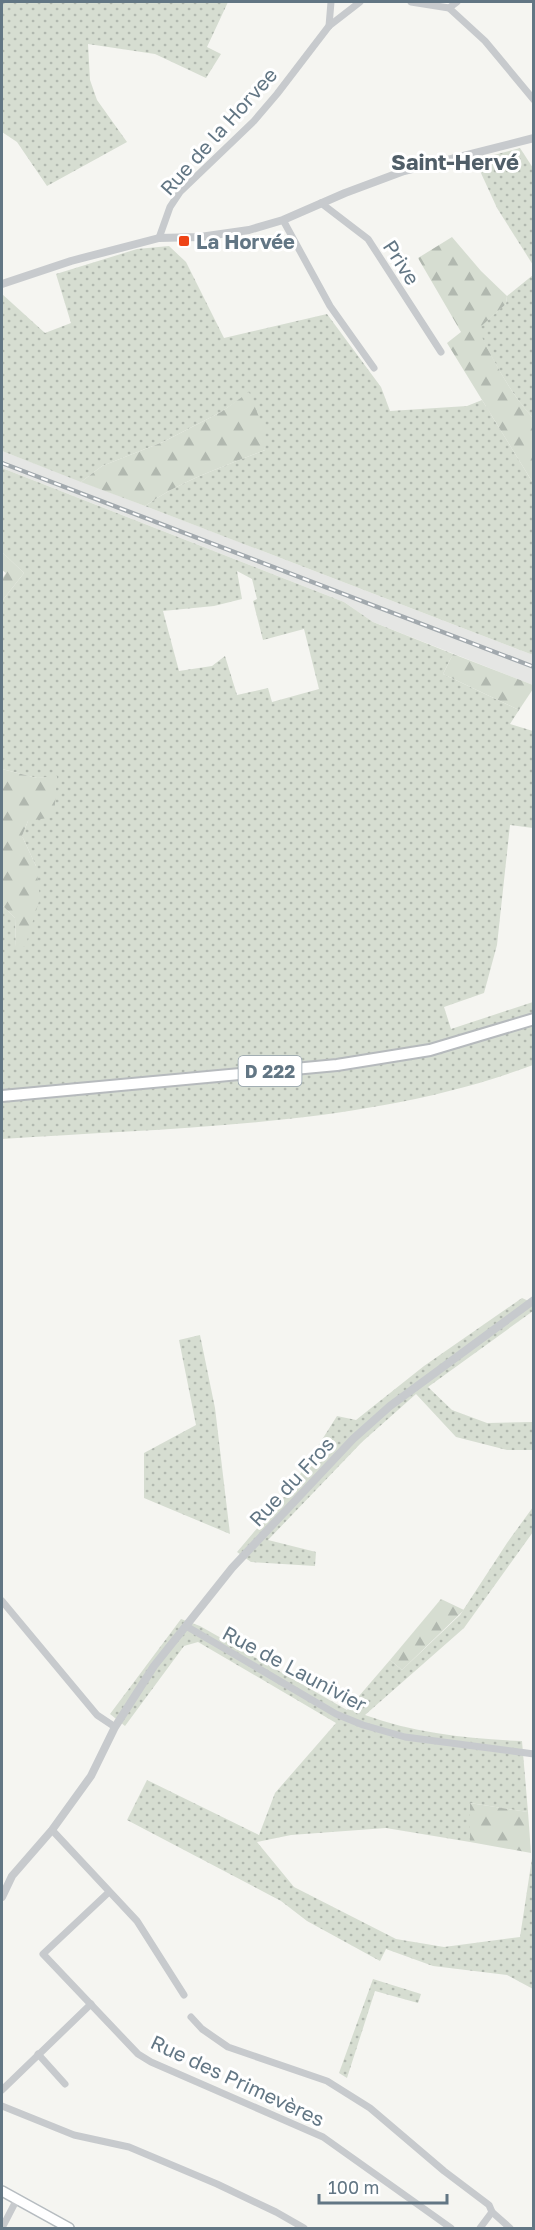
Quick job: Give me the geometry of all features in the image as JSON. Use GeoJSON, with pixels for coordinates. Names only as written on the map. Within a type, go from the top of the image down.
{"type":"FeatureCollection","features":[{"type":"Feature","properties":{"kind":"highway","name":"D 222"},"geometry":{"type":"LineString","coordinates":[[2,1096],[337,1065],[430,1050],[504,1030],[534,1019]]}},
{"type":"Feature","properties":{"kind":"main road"},"geometry":{"type":"LineString","coordinates":[[2,2191],[69,2229]]}},
{"type":"Feature","properties":{"kind":"street"},"geometry":{"type":"LineString","coordinates":[[329,26],[331,2]]}},
{"type":"Feature","properties":{"kind":"street","name":"Rue de la Horvee"},"geometry":{"type":"LineString","coordinates":[[159,238],[170,207],[180,192],[254,121],[329,26],[360,2]]}},
{"type":"Feature","properties":{"kind":"street"},"geometry":{"type":"LineString","coordinates":[[411,2],[449,8],[485,41],[534,100]]}},
{"type":"Feature","properties":{"kind":"street"},"geometry":{"type":"LineString","coordinates":[[449,8],[457,2]]}},
{"type":"Feature","properties":{"kind":"street"},"geometry":{"type":"LineString","coordinates":[[2,284],[71,261],[159,238],[200,237],[249,230],[283,220],[404,171],[534,138]]}},
{"type":"Feature","properties":{"kind":"street","name":"Prive"},"geometry":{"type":"LineString","coordinates":[[321,203],[368,239],[441,352]]}},
{"type":"Feature","properties":{"kind":"street"},"geometry":{"type":"LineString","coordinates":[[283,220],[330,306],[374,368]]}},
{"type":"Feature","properties":{"kind":"street","name":"Rue du Fros"},"geometry":{"type":"LineString","coordinates":[[2,1897],[12,1876],[52,1830],[91,1776],[115,1727],[154,1666],[232,1568],[353,1439],[390,1406],[534,1300]]}},
{"type":"Feature","properties":{"kind":"street"},"geometry":{"type":"LineString","coordinates":[[2,1601],[98,1715],[115,1727]]}},
{"type":"Feature","properties":{"kind":"street","name":"Rue de Launivier"},"geometry":{"type":"LineString","coordinates":[[186,1626],[336,1714],[363,1725],[405,1737],[534,1754]]}},
{"type":"Feature","properties":{"kind":"street"},"geometry":{"type":"LineString","coordinates":[[52,1830],[137,1921],[184,1995]]}},
{"type":"Feature","properties":{"kind":"street","name":"Rue des Primevères"},"geometry":{"type":"LineString","coordinates":[[109,1892],[43,1954],[138,2054],[151,2062],[322,2136],[451,2229]]}},
{"type":"Feature","properties":{"kind":"street"},"geometry":{"type":"LineString","coordinates":[[2,2090],[91,2004]]}},
{"type":"Feature","properties":{"kind":"street"},"geometry":{"type":"LineString","coordinates":[[191,2017],[202,2029],[228,2047],[327,2081],[370,2108],[444,2172],[489,2205],[492,2212],[510,2229]]}},
{"type":"Feature","properties":{"kind":"street"},"geometry":{"type":"LineString","coordinates":[[38,2054],[65,2084]]}},
{"type":"Feature","properties":{"kind":"street"},"geometry":{"type":"LineString","coordinates":[[2,2106],[74,2135],[129,2147],[217,2184],[276,2212],[304,2229]]}},
{"type":"Feature","properties":{"kind":"street"},"geometry":{"type":"LineString","coordinates":[[2,2228],[17,2199]]}},
{"type":"Feature","properties":{"kind":"street"},"geometry":{"type":"LineString","coordinates":[[480,2229],[492,2212]]}},
{"type":"Feature","properties":{"kind":"shaded area"},"geometry":{"type":"Polygon","coordinates":[[[2,451],[533,655],[533,685],[373,622],[344,602],[2,468],[2,451]]]}},
{"type":"Feature","properties":{"kind":"green space"},"geometry":{"type":"Polygon","coordinates":[[[2,2],[228,2],[207,47],[221,54],[206,78],[155,54],[88,44],[90,80],[97,100],[127,142],[47,186],[17,142],[2,132],[2,2]]]}},
{"type":"Feature","properties":{"kind":"green space"},"geometry":{"type":"Polygon","coordinates":[[[520,148],[533,168],[533,265],[497,208],[475,160],[520,148]]]}},
{"type":"Feature","properties":{"kind":"green space"},"geometry":{"type":"Polygon","coordinates":[[[452,237],[481,271],[507,296],[506,304],[478,329],[509,387],[533,418],[533,483],[447,343],[461,332],[418,258],[452,237]]]}},
{"type":"Feature","properties":{"kind":"green space"},"geometry":{"type":"Polygon","coordinates":[[[169,246],[186,262],[224,338],[327,314],[381,387],[390,411],[467,406],[482,400],[533,483],[533,655],[145,506],[188,482],[265,450],[249,393],[221,412],[163,442],[102,466],[81,482],[2,451],[2,294],[45,333],[71,323],[56,274],[137,249],[169,246]]]}},
{"type":"Feature","properties":{"kind":"green space"},"geometry":{"type":"Polygon","coordinates":[[[533,275],[533,418],[509,387],[477,329],[506,304],[507,296],[533,275]]]}},
{"type":"Feature","properties":{"kind":"green space"},"geometry":{"type":"Polygon","coordinates":[[[249,392],[263,427],[265,450],[188,482],[145,506],[81,482],[102,466],[163,442],[221,412],[249,392]]]}},
{"type":"Feature","properties":{"kind":"green space"},"geometry":{"type":"Polygon","coordinates":[[[2,468],[344,602],[373,622],[453,654],[443,674],[519,710],[510,724],[533,731],[533,828],[510,825],[497,945],[484,993],[444,1007],[451,1029],[533,1002],[533,1065],[470,1085],[405,1101],[338,1112],[203,1127],[2,1139],[2,905],[15,918],[16,947],[36,866],[22,836],[28,821],[57,777],[37,778],[2,769],[2,601],[24,573],[2,552],[2,468]],[[237,571],[242,599],[214,606],[163,611],[179,671],[212,666],[225,656],[237,695],[268,688],[272,702],[319,689],[304,629],[263,640],[253,601],[257,599],[252,579],[237,571]]]}},
{"type":"Feature","properties":{"kind":"green space"},"geometry":{"type":"Polygon","coordinates":[[[2,552],[24,573],[2,601],[2,579],[6,573],[2,570],[2,552]]]}},
{"type":"Feature","properties":{"kind":"green space"},"geometry":{"type":"Polygon","coordinates":[[[453,654],[533,685],[533,689],[519,710],[443,674],[453,654]]]}},
{"type":"Feature","properties":{"kind":"green space"},"geometry":{"type":"Polygon","coordinates":[[[2,769],[37,778],[57,776],[54,817],[28,821],[22,836],[36,866],[40,898],[25,947],[16,947],[15,918],[2,905],[2,769]]]}},
{"type":"Feature","properties":{"kind":"green space"},"geometry":{"type":"Polygon","coordinates":[[[522,1298],[533,1303],[533,1311],[428,1387],[452,1410],[487,1423],[533,1422],[533,1450],[507,1450],[456,1437],[416,1394],[362,1442],[268,1540],[316,1552],[315,1566],[251,1562],[237,1552],[292,1487],[337,1416],[356,1420],[424,1366],[522,1298]]]}},
{"type":"Feature","properties":{"kind":"green space"},"geometry":{"type":"Polygon","coordinates":[[[200,1335],[215,1408],[230,1534],[144,1498],[144,1453],[196,1425],[179,1340],[200,1335]]]}},
{"type":"Feature","properties":{"kind":"green space"},"geometry":{"type":"Polygon","coordinates":[[[533,1507],[533,1532],[464,1628],[365,1715],[442,1734],[522,1741],[528,1812],[470,1803],[470,1842],[386,1828],[291,1835],[257,1842],[294,1887],[396,1939],[444,1947],[520,1937],[532,1858],[533,1989],[507,1975],[433,1966],[386,1949],[380,1961],[307,1921],[281,1901],[127,1820],[147,1780],[259,1835],[275,1793],[336,1723],[198,1642],[184,1646],[125,1726],[110,1714],[181,1619],[200,1626],[347,1710],[390,1660],[402,1670],[460,1615],[533,1507]]]}},
{"type":"Feature","properties":{"kind":"green space"},"geometry":{"type":"Polygon","coordinates":[[[441,1599],[464,1610],[402,1670],[390,1660],[441,1599]]]}},
{"type":"Feature","properties":{"kind":"green space"},"geometry":{"type":"Polygon","coordinates":[[[470,1803],[528,1812],[531,1853],[470,1842],[470,1803]]]}},
{"type":"Feature","properties":{"kind":"green space"},"geometry":{"type":"Polygon","coordinates":[[[373,1979],[421,1994],[418,2003],[375,1991],[347,2078],[339,2073],[373,1979]]]}},
{"type":"Feature","properties":{"kind":"railway"},"geometry":{"type":"LineString","coordinates":[[2,463],[534,667]]}},
{"type":"Feature","properties":{"kind":"place","name":"La Horvée"},"geometry":{"type":"Point","coordinates":[184,241]}},
{"type":"Feature","properties":{"kind":"district","name":"Saint-Hervé"},"geometry":{"type":"Point","coordinates":[455,161]}}]}
